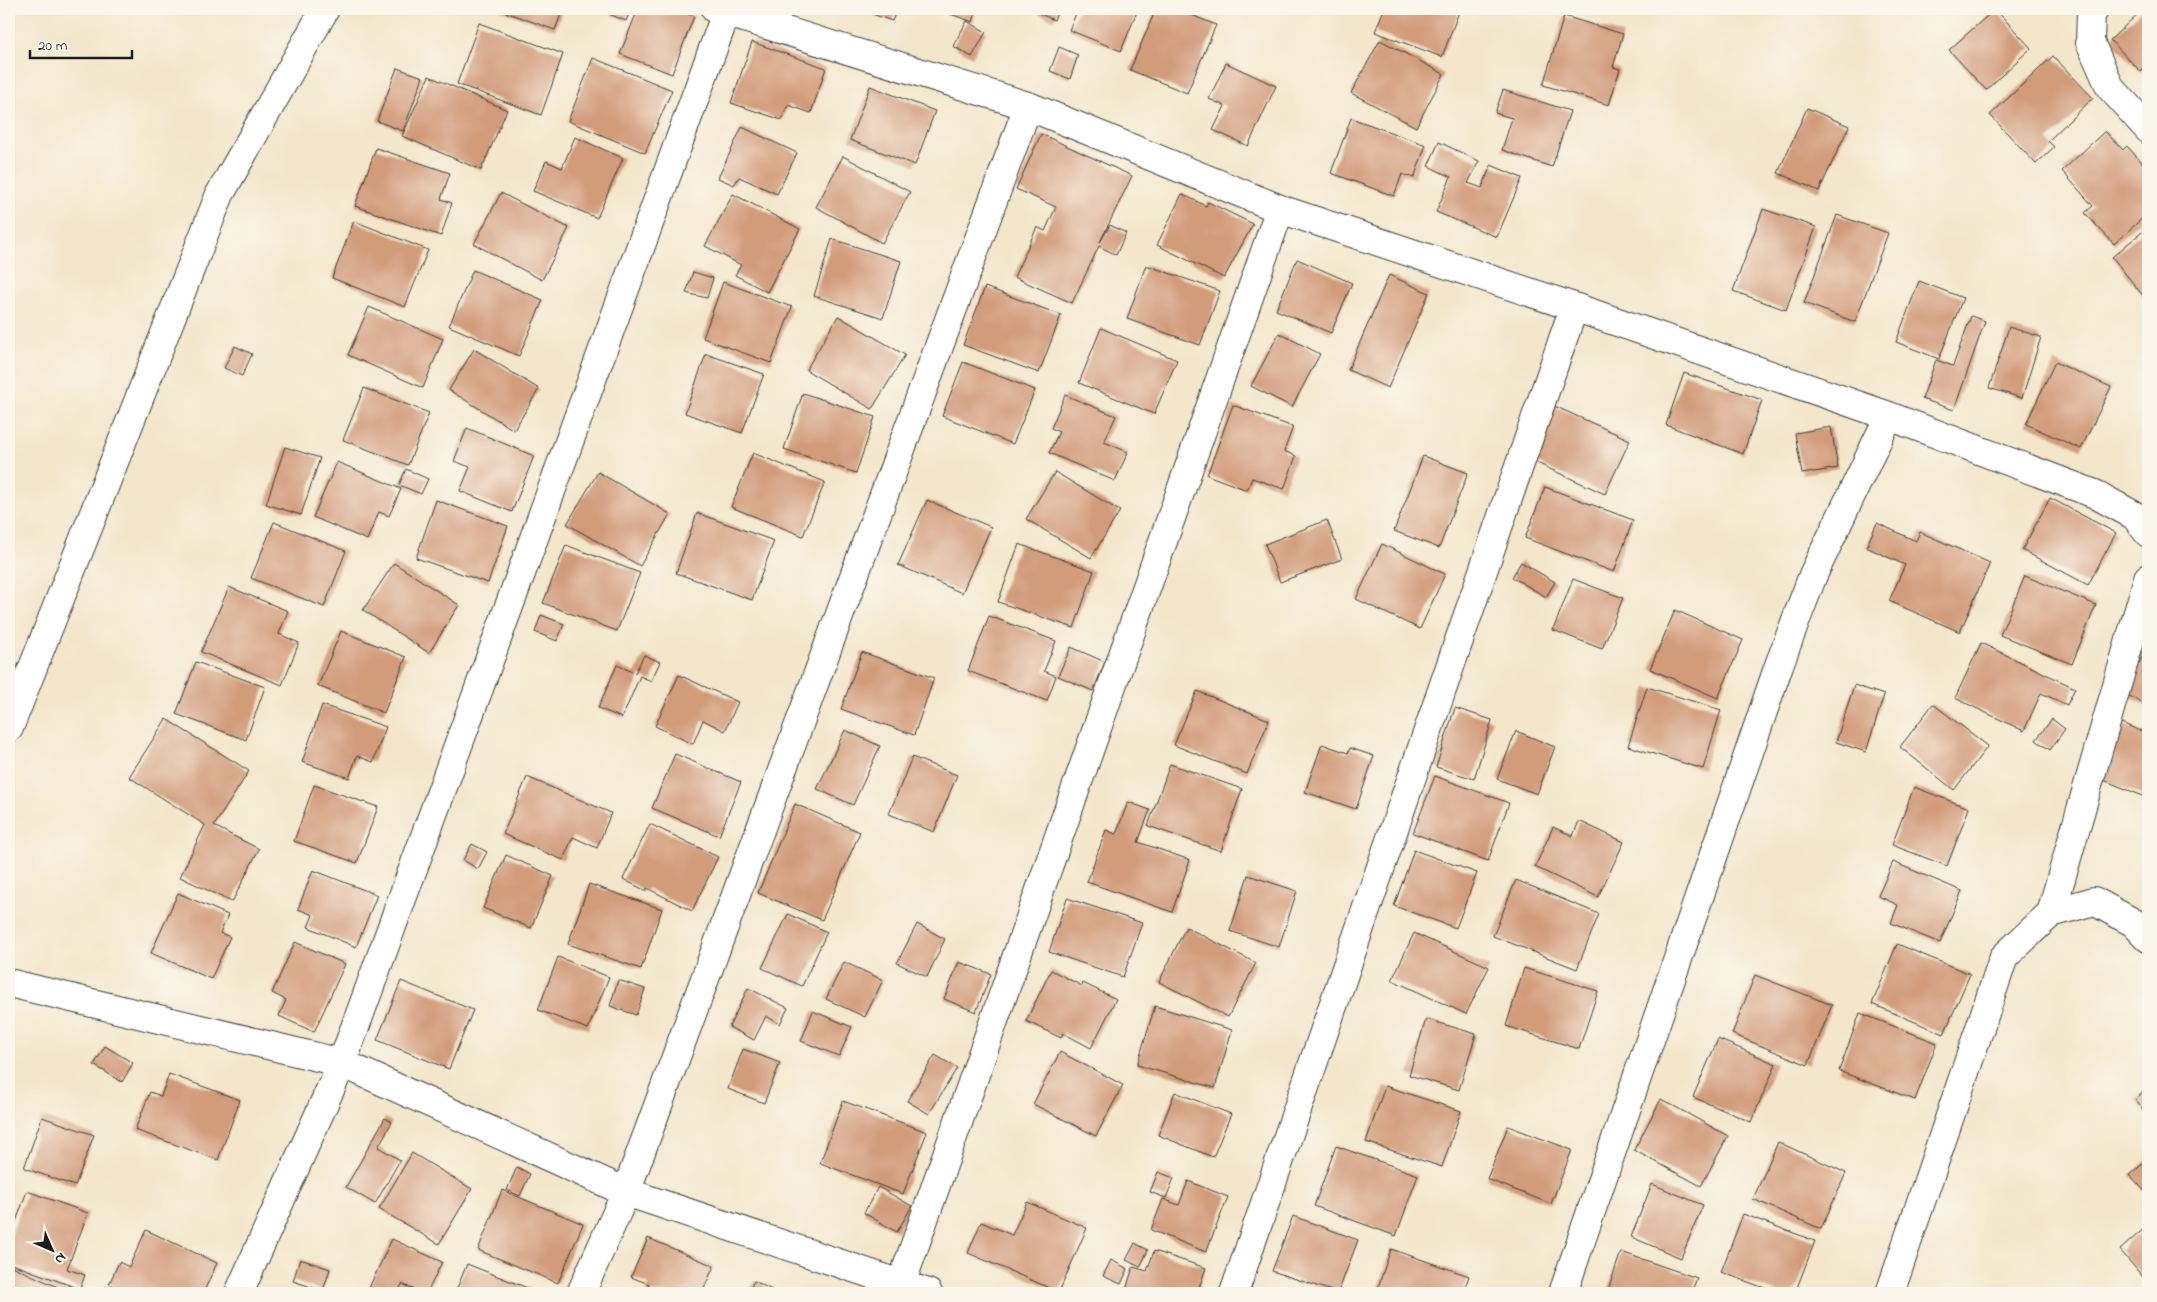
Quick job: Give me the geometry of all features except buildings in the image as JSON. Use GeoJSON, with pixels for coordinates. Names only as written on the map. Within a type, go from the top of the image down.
{"type":"FeatureCollection","features":[{"type":"Feature","properties":{"kind":"street"},"geometry":{"type":"LineString","coordinates":[[9,728],[220,194],[325,9]]}},
{"type":"Feature","properties":{"kind":"street"},"geometry":{"type":"LineString","coordinates":[[2091,10],[2090,42],[2110,87],[2148,129]]}},
{"type":"Feature","properties":{"kind":"street"},"geometry":{"type":"LineString","coordinates":[[239,1293],[342,1063],[720,11],[1028,106],[1280,209],[1574,307],[1889,416],[2095,494],[2135,516],[2148,533]]}},
{"type":"Feature","properties":{"kind":"street"},"geometry":{"type":"LineString","coordinates":[[581,1293],[626,1192],[1028,106]]}},
{"type":"Feature","properties":{"kind":"street"},"geometry":{"type":"LineString","coordinates":[[900,1289],[1280,209]]}},
{"type":"Feature","properties":{"kind":"street"},"geometry":{"type":"LineString","coordinates":[[1234,1293],[1574,307]]}},
{"type":"Feature","properties":{"kind":"street"},"geometry":{"type":"LineString","coordinates":[[1563,1293],[1778,665],[1813,574],[1889,416]]}},
{"type":"Feature","properties":{"kind":"street"},"geometry":{"type":"LineString","coordinates":[[2051,913],[2148,578]]}},
{"type":"Feature","properties":{"kind":"street"},"geometry":{"type":"LineString","coordinates":[[1890,1293],[2004,957],[2051,913],[2094,901],[2134,923],[2148,938]]}},
{"type":"Feature","properties":{"kind":"street"},"geometry":{"type":"LineString","coordinates":[[9,983],[342,1063],[626,1192],[900,1289],[928,1293]]}}]}
